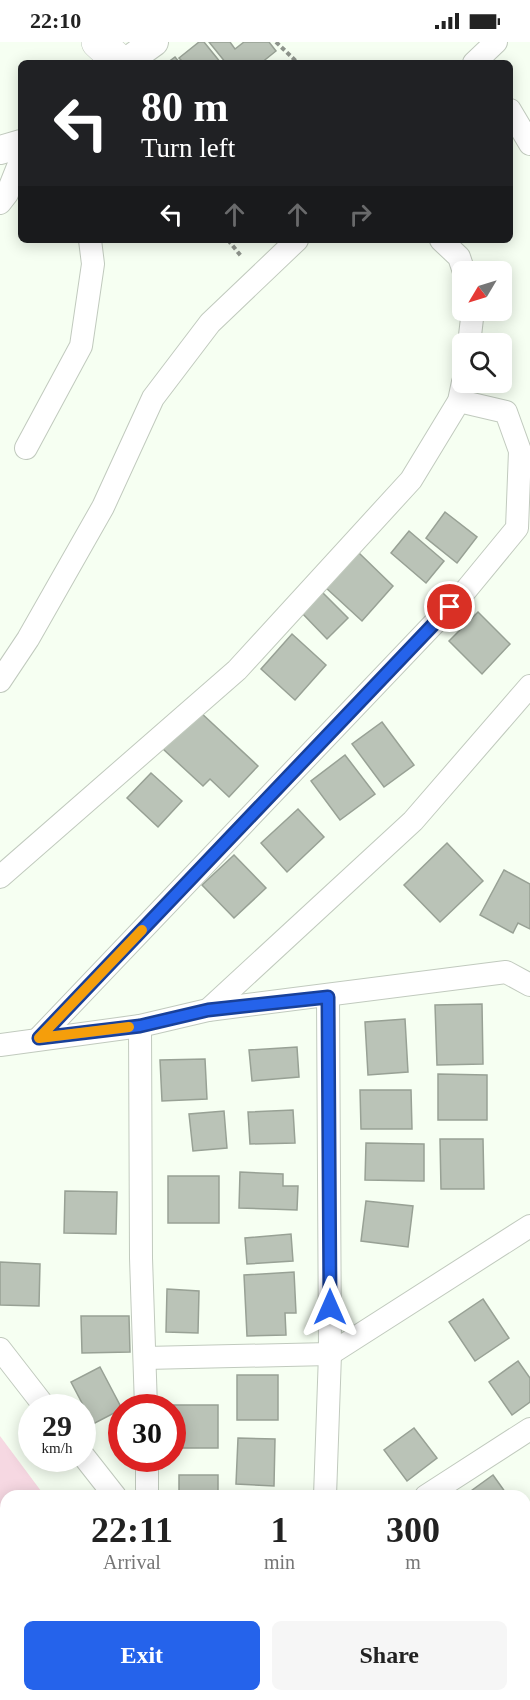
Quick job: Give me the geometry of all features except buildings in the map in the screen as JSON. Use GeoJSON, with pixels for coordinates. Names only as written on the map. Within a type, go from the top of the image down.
{"type":"FeatureCollection","features":[{"type":"Feature","properties":{"kind":"main road"},"geometry":{"type":"LineString","coordinates":[[98,42],[119,60]]}},
{"type":"Feature","properties":{"kind":"street"},"geometry":{"type":"LineString","coordinates":[[127,60],[154,42]]}},
{"type":"Feature","properties":{"kind":"street"},"geometry":{"type":"LineString","coordinates":[[480,60],[496,42]]}},
{"type":"Feature","properties":{"kind":"street"},"geometry":{"type":"LineString","coordinates":[[513,115],[530,144]]}},
{"type":"Feature","properties":{"kind":"street"},"geometry":{"type":"LineString","coordinates":[[0,150],[18,145]]}},
{"type":"Feature","properties":{"kind":"street"},"geometry":{"type":"LineString","coordinates":[[0,203],[7,195],[18,167]]}},
{"type":"Feature","properties":{"kind":"street"},"geometry":{"type":"LineString","coordinates":[[26,448],[81,346],[93,264],[90,243]]}},
{"type":"Feature","properties":{"kind":"street"},"geometry":{"type":"LineString","coordinates":[[0,681],[28,639],[103,507],[153,398],[210,323],[294,243]]}},
{"type":"Feature","properties":{"kind":"street"},"geometry":{"type":"LineString","coordinates":[[444,243],[460,261]]}},
{"type":"Feature","properties":{"kind":"street"},"geometry":{"type":"LineString","coordinates":[[0,877],[237,670],[411,480],[460,393]]}},
{"type":"Feature","properties":{"kind":"street"},"geometry":{"type":"LineString","coordinates":[[463,393],[506,412],[530,449]]}},
{"type":"Feature","properties":{"kind":"street"},"geometry":{"type":"LineString","coordinates":[[39,1038],[466,590],[517,528],[520,451],[506,412]]}},
{"type":"Feature","properties":{"kind":"street"},"geometry":{"type":"LineString","coordinates":[[208,1010],[413,821],[530,686]]}},
{"type":"Feature","properties":{"kind":"street"},"geometry":{"type":"LineString","coordinates":[[0,1045],[140,1026],[208,1010],[328,997],[506,972],[530,985]]}},
{"type":"Feature","properties":{"kind":"street"},"geometry":{"type":"LineString","coordinates":[[325,1490],[330,1354],[328,997]]}},
{"type":"Feature","properties":{"kind":"street"},"geometry":{"type":"LineString","coordinates":[[140,1026],[141,1258],[146,1394]]}},
{"type":"Feature","properties":{"kind":"street"},"geometry":{"type":"LineString","coordinates":[[145,1358],[330,1354],[530,1226]]}},
{"type":"Feature","properties":{"kind":"street"},"geometry":{"type":"LineString","coordinates":[[0,1349],[35,1394]]}},
{"type":"Feature","properties":{"kind":"street"},"geometry":{"type":"LineString","coordinates":[[435,1490],[530,1429]]}},
{"type":"Feature","properties":{"kind":"street"},"geometry":{"type":"LineString","coordinates":[[96,1472],[110,1490]]}},
{"type":"Feature","properties":{"kind":"street"},"geometry":{"type":"LineString","coordinates":[[147,1472],[147,1490]]}},
{"type":"Feature","properties":{"kind":"path"},"geometry":{"type":"LineString","coordinates":[[276,42],[295,60]]}},
{"type":"Feature","properties":{"kind":"path"},"geometry":{"type":"LineString","coordinates":[[230,243],[241,256]]}},
{"type":"Feature","properties":{"kind":"shaded area"},"geometry":{"type":"Polygon","coordinates":[[[0,1436],[18,1460],[18,1472],[27,1472],[40,1490],[0,1490],[0,1436]]]}},
{"type":"Feature","properties":{"kind":"slow traffic"},"geometry":{"type":"LineString","coordinates":[[129,1027],[39,1038],[142,930]]}},
{"type":"Feature","properties":{"kind":"route"},"geometry":{"type":"LineString","coordinates":[[330,1307],[328,997],[208,1010],[140,1026],[39,1038],[450,607]]}}]}
